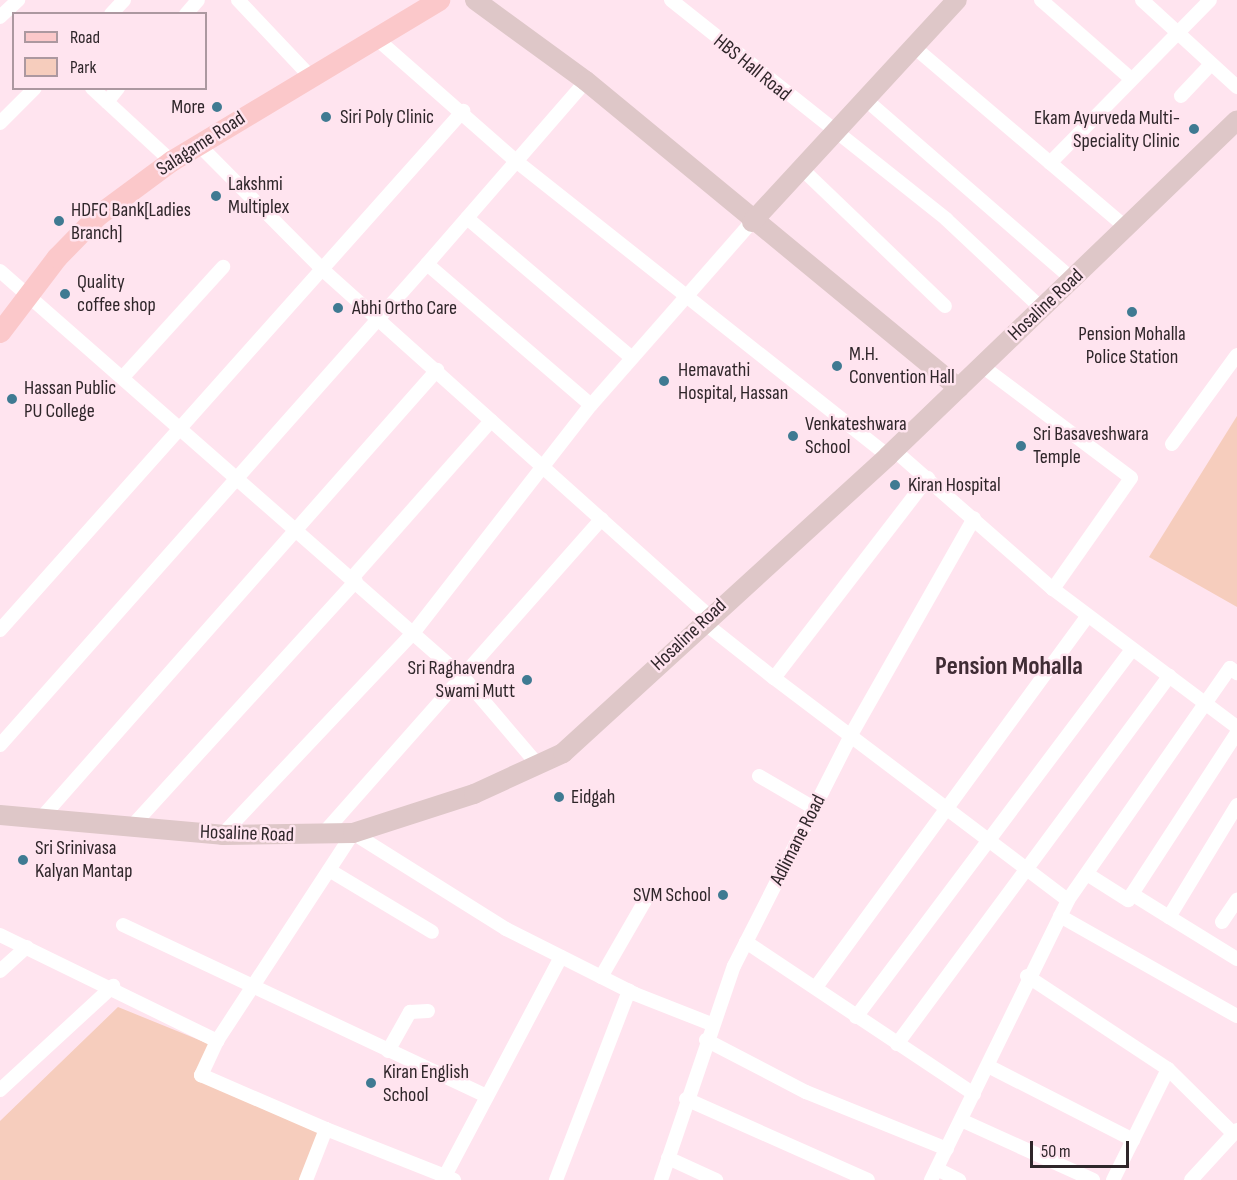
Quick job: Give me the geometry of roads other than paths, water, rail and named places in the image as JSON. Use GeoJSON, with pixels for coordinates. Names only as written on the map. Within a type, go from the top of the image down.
{"type":"FeatureCollection","features":[{"type":"Feature","properties":{"kind":"main road","name":"Salagame Road"},"geometry":{"type":"LineString","coordinates":[[0,332],[31,296],[57,257],[98,215],[171,161],[309,75],[377,39],[439,0]]}},
{"type":"Feature","properties":{"kind":"street"},"geometry":{"type":"LineString","coordinates":[[5,14],[18,0]]}},
{"type":"Feature","properties":{"kind":"street"},"geometry":{"type":"LineString","coordinates":[[113,12],[124,0]]}},
{"type":"Feature","properties":{"kind":"street"},"geometry":{"type":"LineString","coordinates":[[188,12],[198,0]]}},
{"type":"Feature","properties":{"kind":"street"},"geometry":{"type":"LineString","coordinates":[[238,0],[309,75]]}},
{"type":"Feature","properties":{"kind":"street"},"geometry":{"type":"LineString","coordinates":[[475,0],[586,81],[752,222],[958,388]]}},
{"type":"Feature","properties":{"kind":"street","name":"HBS Hall Road"},"geometry":{"type":"LineString","coordinates":[[671,0],[834,134],[946,219],[1041,308]]}},
{"type":"Feature","properties":{"kind":"street"},"geometry":{"type":"LineString","coordinates":[[222,835],[414,632],[543,465],[682,296],[957,0]]}},
{"type":"Feature","properties":{"kind":"street"},"geometry":{"type":"LineString","coordinates":[[1041,0],[1130,78]]}},
{"type":"Feature","properties":{"kind":"street"},"geometry":{"type":"LineString","coordinates":[[1142,0],[1237,87]]}},
{"type":"Feature","properties":{"kind":"street"},"geometry":{"type":"LineString","coordinates":[[1050,163],[1130,78],[1210,0]]}},
{"type":"Feature","properties":{"kind":"street"},"geometry":{"type":"LineString","coordinates":[[377,39],[463,111],[516,160],[682,296],[891,453],[928,478],[1053,589],[1237,727]]}},
{"type":"Feature","properties":{"kind":"street"},"geometry":{"type":"LineString","coordinates":[[914,47],[1127,228]]}},
{"type":"Feature","properties":{"kind":"street"},"geometry":{"type":"LineString","coordinates":[[1181,96],[1211,64]]}},
{"type":"Feature","properties":{"kind":"street"},"geometry":{"type":"LineString","coordinates":[[0,745],[239,479],[586,81]]}},
{"type":"Feature","properties":{"kind":"street"},"geometry":{"type":"LineString","coordinates":[[0,123],[33,90]]}},
{"type":"Feature","properties":{"kind":"street"},"geometry":{"type":"LineString","coordinates":[[94,90],[171,161]]}},
{"type":"Feature","properties":{"kind":"street"},"geometry":{"type":"LineString","coordinates":[[106,102],[116,90]]}},
{"type":"Feature","properties":{"kind":"street"},"geometry":{"type":"LineString","coordinates":[[865,99],[1073,280]]}},
{"type":"Feature","properties":{"kind":"street"},"geometry":{"type":"LineString","coordinates":[[0,630],[179,426],[323,270],[375,203],[463,111]]}},
{"type":"Feature","properties":{"kind":"street","name":"Hosaline Road"},"geometry":{"type":"LineString","coordinates":[[0,815],[44,815],[222,835],[353,833],[474,794],[563,753],[705,618],[891,453],[1237,120]]}},
{"type":"Feature","properties":{"kind":"street"},"geometry":{"type":"LineString","coordinates":[[198,144],[323,270],[543,465],[705,618],[774,678],[852,733],[947,809],[1068,900]]}},
{"type":"Feature","properties":{"kind":"street"},"geometry":{"type":"LineString","coordinates":[[802,169],[945,306]]}},
{"type":"Feature","properties":{"kind":"street"},"geometry":{"type":"LineString","coordinates":[[467,218],[631,357]]}},
{"type":"Feature","properties":{"kind":"street"},"geometry":{"type":"LineString","coordinates":[[427,264],[591,405]]}},
{"type":"Feature","properties":{"kind":"street"},"geometry":{"type":"LineString","coordinates":[[123,377],[223,267]]}},
{"type":"Feature","properties":{"kind":"street"},"geometry":{"type":"LineString","coordinates":[[0,271],[414,632],[464,678],[539,766]]}},
{"type":"Feature","properties":{"kind":"street"},"geometry":{"type":"LineString","coordinates":[[1172,444],[1237,354]]}},
{"type":"Feature","properties":{"kind":"street"},"geometry":{"type":"LineString","coordinates":[[982,366],[1131,478],[1053,589]]}},
{"type":"Feature","properties":{"kind":"street"},"geometry":{"type":"LineString","coordinates":[[44,815],[437,370]]}},
{"type":"Feature","properties":{"kind":"street"},"geometry":{"type":"LineString","coordinates":[[134,824],[354,580],[491,420]]}},
{"type":"Feature","properties":{"kind":"street"},"geometry":{"type":"LineString","coordinates":[[774,678],[928,478]]}},
{"type":"Feature","properties":{"kind":"street","name":"Adlimane Road"},"geometry":{"type":"LineString","coordinates":[[661,1180],[711,1024],[746,942],[852,733],[974,518]]}},
{"type":"Feature","properties":{"kind":"street"},"geometry":{"type":"LineString","coordinates":[[322,835],[464,678],[602,519]]}},
{"type":"Feature","properties":{"kind":"street"},"geometry":{"type":"LineString","coordinates":[[816,987],[1088,616]]}},
{"type":"Feature","properties":{"kind":"street"},"geometry":{"type":"LineString","coordinates":[[856,1017],[1132,650]]}},
{"type":"Feature","properties":{"kind":"street"},"geometry":{"type":"LineString","coordinates":[[959,1180],[934,1174],[988,1066],[1027,976],[1068,900],[1207,705],[1230,668],[1237,673]]}},
{"type":"Feature","properties":{"kind":"street"},"geometry":{"type":"LineString","coordinates":[[897,1044],[1169,676]]}},
{"type":"Feature","properties":{"kind":"street"},"geometry":{"type":"LineString","coordinates":[[1087,874],[1128,900],[1237,734]]}},
{"type":"Feature","properties":{"kind":"street"},"geometry":{"type":"LineString","coordinates":[[759,776],[814,808]]}},
{"type":"Feature","properties":{"kind":"street"},"geometry":{"type":"LineString","coordinates":[[1169,917],[1237,805]]}},
{"type":"Feature","properties":{"kind":"street"},"geometry":{"type":"LineString","coordinates":[[561,957],[487,1096],[449,1178],[326,1129],[201,1075],[217,1041],[353,833],[506,929],[629,991],[711,1024]]}},
{"type":"Feature","properties":{"kind":"street"},"geometry":{"type":"LineString","coordinates":[[329,870],[432,932]]}},
{"type":"Feature","properties":{"kind":"street"},"geometry":{"type":"LineString","coordinates":[[1132,894],[1237,959]]}},
{"type":"Feature","properties":{"kind":"street"},"geometry":{"type":"LineString","coordinates":[[601,977],[646,899]]}},
{"type":"Feature","properties":{"kind":"street"},"geometry":{"type":"LineString","coordinates":[[1222,922],[1237,900]]}},
{"type":"Feature","properties":{"kind":"street"},"geometry":{"type":"LineString","coordinates":[[1060,916],[1237,1016]]}},
{"type":"Feature","properties":{"kind":"street"},"geometry":{"type":"LineString","coordinates":[[123,925],[251,989],[487,1096]]}},
{"type":"Feature","properties":{"kind":"street"},"geometry":{"type":"LineString","coordinates":[[0,935],[113,986],[217,1041]]}},
{"type":"Feature","properties":{"kind":"street"},"geometry":{"type":"LineString","coordinates":[[746,942],[974,1094]]}},
{"type":"Feature","properties":{"kind":"street"},"geometry":{"type":"LineString","coordinates":[[0,971],[27,947]]}},
{"type":"Feature","properties":{"kind":"street"},"geometry":{"type":"LineString","coordinates":[[1027,976],[1168,1069],[1235,1132],[1191,1180]]}},
{"type":"Feature","properties":{"kind":"street"},"geometry":{"type":"LineString","coordinates":[[0,1090],[113,986]]}},
{"type":"Feature","properties":{"kind":"street"},"geometry":{"type":"LineString","coordinates":[[556,1180],[629,991]]}},
{"type":"Feature","properties":{"kind":"street"},"geometry":{"type":"LineString","coordinates":[[388,1051],[410,1012],[428,1011]]}},
{"type":"Feature","properties":{"kind":"street"},"geometry":{"type":"LineString","coordinates":[[706,1040],[806,1092],[947,1149]]}},
{"type":"Feature","properties":{"kind":"street"},"geometry":{"type":"LineString","coordinates":[[988,1066],[1133,1140]]}},
{"type":"Feature","properties":{"kind":"street"},"geometry":{"type":"LineString","coordinates":[[1113,1180],[1168,1069]]}},
{"type":"Feature","properties":{"kind":"street"},"geometry":{"type":"LineString","coordinates":[[686,1099],[868,1180]]}},
{"type":"Feature","properties":{"kind":"street"},"geometry":{"type":"LineString","coordinates":[[962,1120],[1093,1180]]}},
{"type":"Feature","properties":{"kind":"street"},"geometry":{"type":"LineString","coordinates":[[306,1180],[326,1129]]}},
{"type":"Feature","properties":{"kind":"street"},"geometry":{"type":"LineString","coordinates":[[668,1158],[716,1180]]}},
{"type":"Feature","properties":{"kind":"place","name":"More"},"geometry":{"type":"Point","coordinates":[217,107]}},
{"type":"Feature","properties":{"kind":"place","name":"Siri Poly Clinic"},"geometry":{"type":"Point","coordinates":[326,117]}},
{"type":"Feature","properties":{"kind":"place","name":"Ekam Ayurveda Multi- Speciality Clinic"},"geometry":{"type":"Point","coordinates":[1194,129]}},
{"type":"Feature","properties":{"kind":"place","name":"Lakshmi Multiplex"},"geometry":{"type":"Point","coordinates":[216,196]}},
{"type":"Feature","properties":{"kind":"place","name":"HDFC Bank[Ladies Branch]"},"geometry":{"type":"Point","coordinates":[59,221]}},
{"type":"Feature","properties":{"kind":"place","name":"Quality coffee shop"},"geometry":{"type":"Point","coordinates":[65,294]}},
{"type":"Feature","properties":{"kind":"place","name":"Abhi Ortho Care"},"geometry":{"type":"Point","coordinates":[338,308]}},
{"type":"Feature","properties":{"kind":"place","name":"Pension Mohalla Police Station"},"geometry":{"type":"Point","coordinates":[1132,312]}},
{"type":"Feature","properties":{"kind":"place","name":"M.H. Convention Hall"},"geometry":{"type":"Point","coordinates":[837,366]}},
{"type":"Feature","properties":{"kind":"place","name":"Hemavathi Hospital, Hassan"},"geometry":{"type":"Point","coordinates":[664,381]}},
{"type":"Feature","properties":{"kind":"place","name":"Hassan Public PU College"},"geometry":{"type":"Point","coordinates":[12,399]}},
{"type":"Feature","properties":{"kind":"place","name":"Venkateshwara School"},"geometry":{"type":"Point","coordinates":[793,436]}},
{"type":"Feature","properties":{"kind":"place","name":"Sri Basaveshwara Temple"},"geometry":{"type":"Point","coordinates":[1021,446]}},
{"type":"Feature","properties":{"kind":"place","name":"Kiran Hospital"},"geometry":{"type":"Point","coordinates":[895,485]}},
{"type":"Feature","properties":{"kind":"place","name":"Sri Raghavendra Swami Mutt"},"geometry":{"type":"Point","coordinates":[527,680]}},
{"type":"Feature","properties":{"kind":"place","name":"Eidgah"},"geometry":{"type":"Point","coordinates":[559,797]}},
{"type":"Feature","properties":{"kind":"place","name":"Sri Srinivasa Kalyan Mantap"},"geometry":{"type":"Point","coordinates":[23,860]}},
{"type":"Feature","properties":{"kind":"place","name":"SVM School"},"geometry":{"type":"Point","coordinates":[723,895]}},
{"type":"Feature","properties":{"kind":"place","name":"Kiran English School"},"geometry":{"type":"Point","coordinates":[371,1083]}},
{"type":"Feature","properties":{"kind":"district","name":"Pension Mohalla"},"geometry":{"type":"Point","coordinates":[1009,667]}}]}
